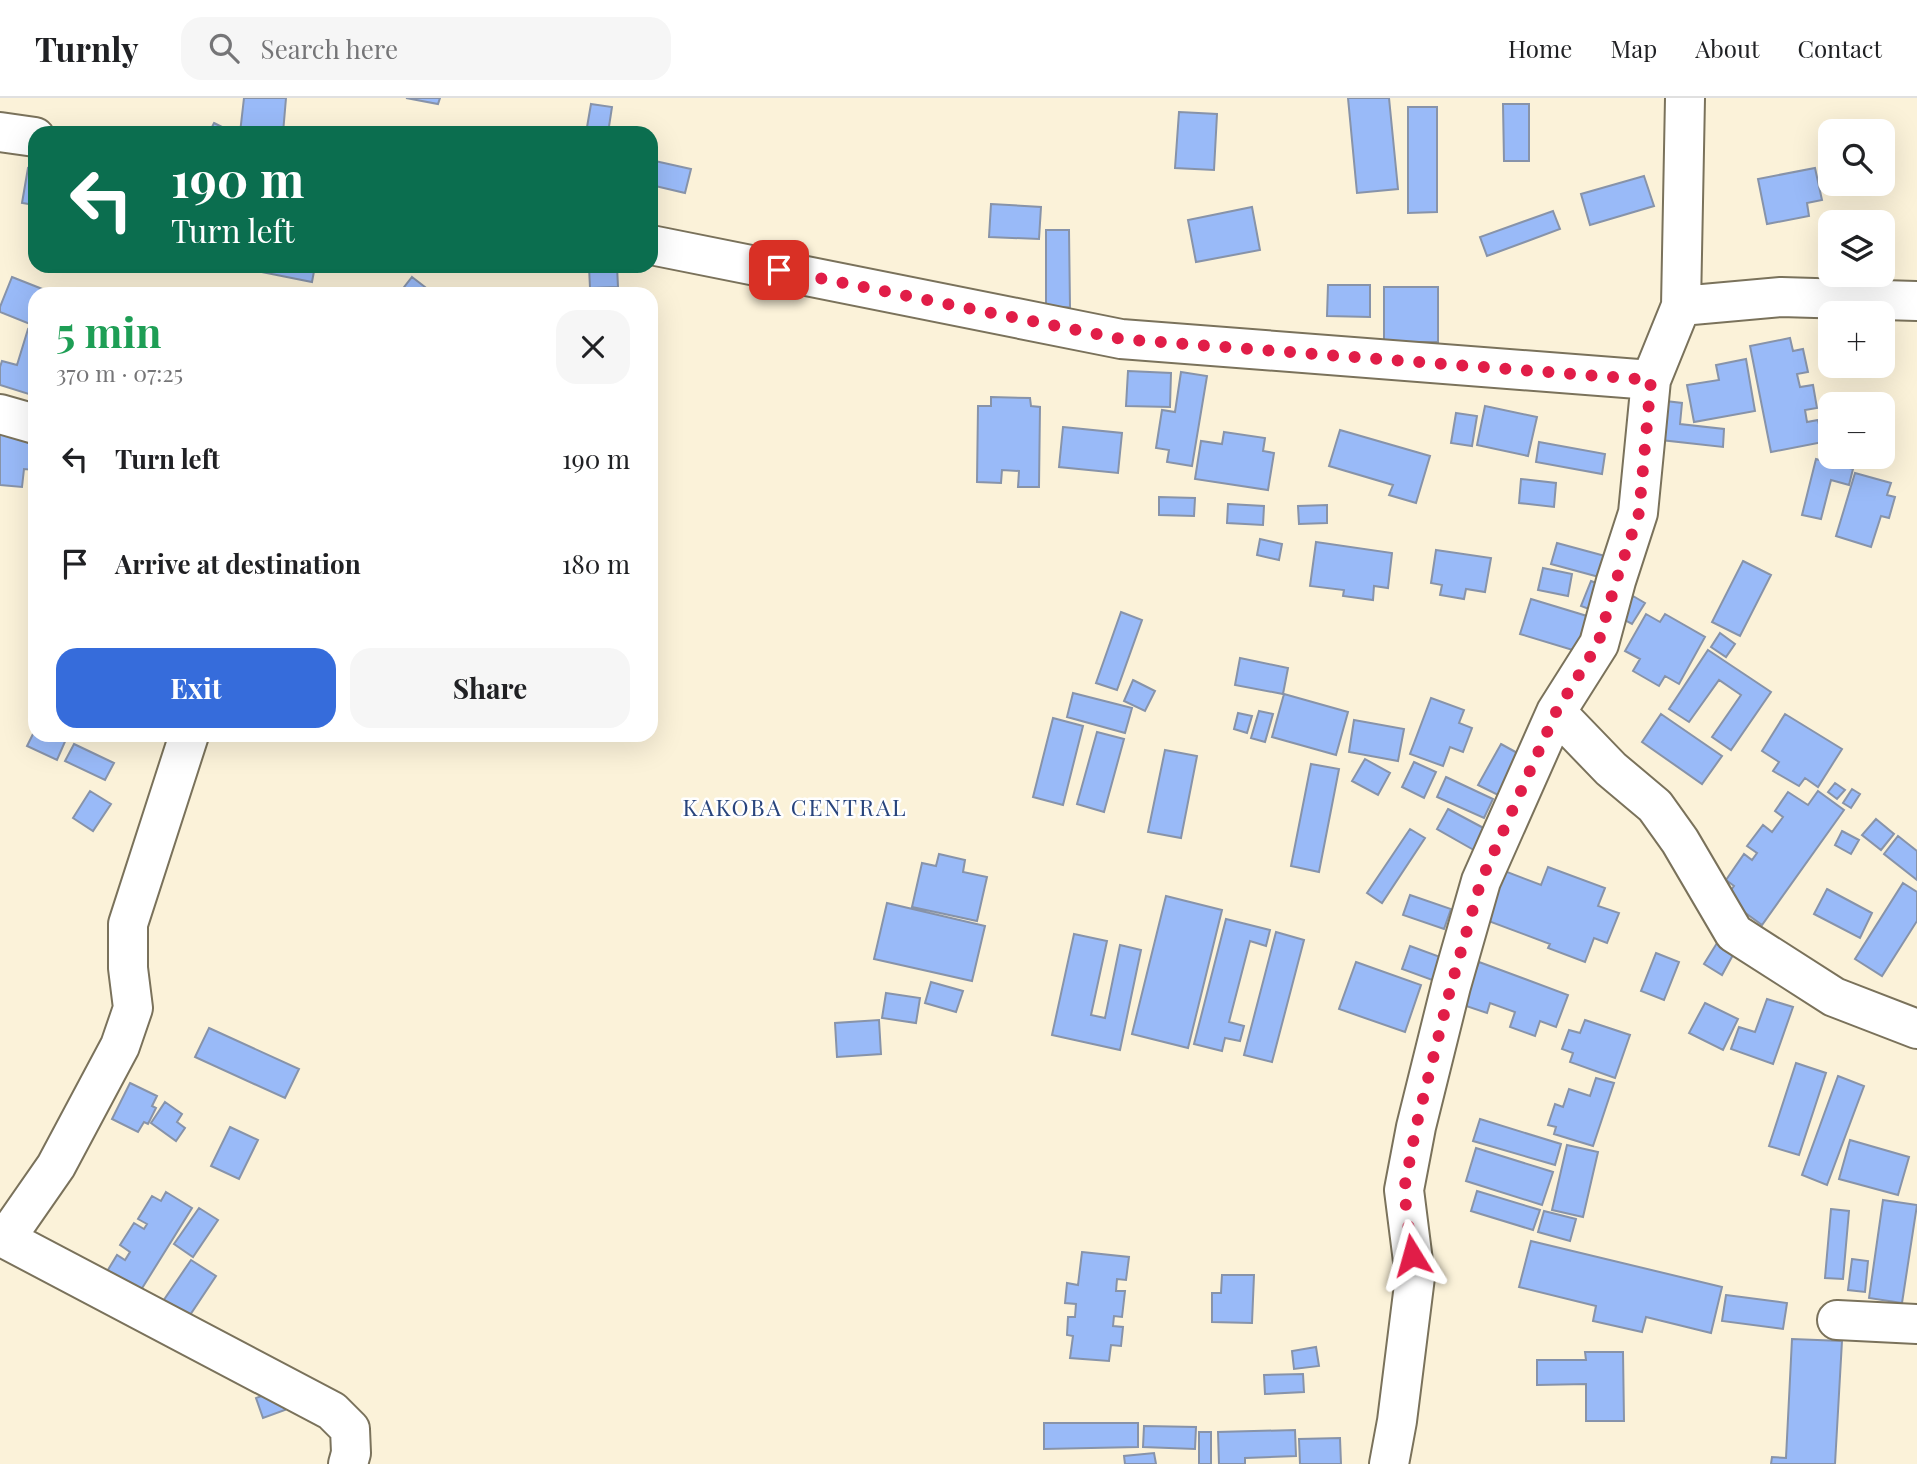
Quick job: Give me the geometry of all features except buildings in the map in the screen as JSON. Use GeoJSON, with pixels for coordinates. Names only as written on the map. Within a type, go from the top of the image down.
{"type":"FeatureCollection","features":[{"type":"Feature","properties":{"kind":"street"},"geometry":{"type":"LineString","coordinates":[[1389,1464],[1415,1278],[1404,1190],[1416,1127],[1451,986],[1481,881],[1556,712],[1598,644],[1639,513],[1651,380],[1681,306],[1685,98]]}},
{"type":"Feature","properties":{"kind":"street"},"geometry":{"type":"LineString","coordinates":[[0,132],[28,136]]}},
{"type":"Feature","properties":{"kind":"street"},"geometry":{"type":"LineString","coordinates":[[658,245],[1121,339],[1651,380]]}},
{"type":"Feature","properties":{"kind":"street"},"geometry":{"type":"LineString","coordinates":[[1681,306],[1781,297],[1917,301]]}},
{"type":"Feature","properties":{"kind":"street"},"geometry":{"type":"LineString","coordinates":[[0,414],[28,422]]}},
{"type":"Feature","properties":{"kind":"street"},"geometry":{"type":"LineString","coordinates":[[1556,712],[1611,769],[1655,806],[1680,841],[1734,933],[1834,997],[1917,1029]]}},
{"type":"Feature","properties":{"kind":"street"},"geometry":{"type":"LineString","coordinates":[[187,742],[128,924],[128,968],[133,1008],[120,1046],[56,1167],[3,1237],[332,1412],[350,1429],[352,1453],[348,1464]]}},
{"type":"Feature","properties":{"kind":"street"},"geometry":{"type":"LineString","coordinates":[[1837,1320],[1917,1324]]}},
{"type":"Feature","properties":{"kind":"district","name":"KAKOBA CENTRAL"},"geometry":{"type":"Point","coordinates":[795,806]}},
{"type":"Feature","properties":{"kind":"route"},"geometry":{"type":"LineString","coordinates":[[779,270],[1121,339],[1651,380],[1639,513],[1598,644],[1556,712],[1481,881],[1451,986],[1416,1127],[1404,1190],[1412,1255]]}}]}
